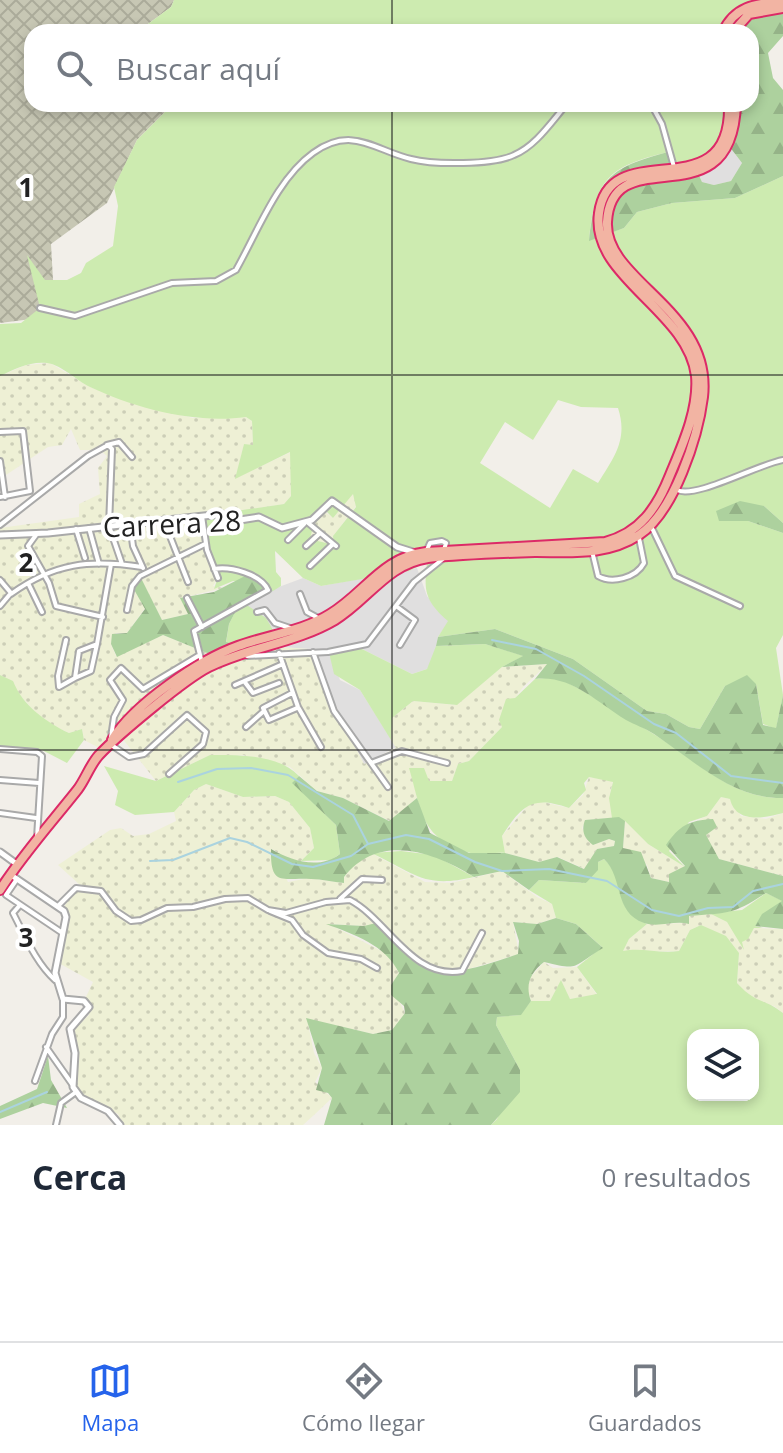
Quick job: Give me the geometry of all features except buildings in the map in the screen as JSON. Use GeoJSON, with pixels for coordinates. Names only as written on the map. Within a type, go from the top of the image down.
{"type":"FeatureCollection","features":[{"type":"Feature","properties":{"kind":"highway"},"geometry":{"type":"LineString","coordinates":[[730,24],[744,8],[783,1]]}},
{"type":"Feature","properties":{"kind":"highway"},"geometry":{"type":"LineString","coordinates":[[740,24],[749,14],[783,8]]}},
{"type":"Feature","properties":{"kind":"highway"},"geometry":{"type":"LineString","coordinates":[[110,744],[204,670],[240,653],[323,626],[350,610],[394,570],[444,554],[605,542],[641,524],[656,505],[693,407],[696,376],[692,358],[676,330],[610,259],[603,247],[598,223],[601,201],[616,181],[640,171],[701,164],[713,156],[724,140],[728,112]]}},
{"type":"Feature","properties":{"kind":"highway"},"geometry":{"type":"LineString","coordinates":[[3,892],[18,865],[110,744],[146,706],[200,660],[321,619],[342,606],[380,571],[400,559],[421,553],[592,551],[617,546],[651,526],[675,488],[701,412],[703,385],[699,356],[674,315],[610,243],[608,213],[616,195],[630,182],[698,172],[718,161],[729,146],[735,112]]}},
{"type":"Feature","properties":{"kind":"street"},"geometry":{"type":"LineString","coordinates":[[40,308],[75,316],[172,283],[203,283],[227,276],[236,270],[285,181],[304,161],[330,144],[367,141],[413,159],[434,162],[495,160],[519,153],[559,112]]}},
{"type":"Feature","properties":{"kind":"street"},"geometry":{"type":"LineString","coordinates":[[655,112],[675,169]]}},
{"type":"Feature","properties":{"kind":"street"},"geometry":{"type":"LineString","coordinates":[[0,432],[23,431],[30,491],[2,497],[0,461]]}},
{"type":"Feature","properties":{"kind":"street"},"geometry":{"type":"LineString","coordinates":[[0,525],[106,445],[119,442],[132,457]]}},
{"type":"Feature","properties":{"kind":"street"},"geometry":{"type":"LineString","coordinates":[[106,445],[112,449],[109,526],[122,564]]}},
{"type":"Feature","properties":{"kind":"street"},"geometry":{"type":"LineString","coordinates":[[675,488],[686,493],[701,491],[755,466],[783,460]]}},
{"type":"Feature","properties":{"kind":"street"},"geometry":{"type":"LineString","coordinates":[[288,540],[332,501],[397,547],[421,553]]}},
{"type":"Feature","properties":{"kind":"street","name":"Carrera 28"},"geometry":{"type":"LineString","coordinates":[[0,535],[38,534],[222,514],[240,520],[259,517],[282,528],[305,523]]}},
{"type":"Feature","properties":{"kind":"street"},"geometry":{"type":"LineString","coordinates":[[202,516],[205,544],[218,578]]}},
{"type":"Feature","properties":{"kind":"street"},"geometry":{"type":"LineString","coordinates":[[164,521],[188,582]]}},
{"type":"Feature","properties":{"kind":"street"},"geometry":{"type":"LineString","coordinates":[[305,523],[335,545],[310,566]]}},
{"type":"Feature","properties":{"kind":"street"},"geometry":{"type":"LineString","coordinates":[[130,524],[144,569]]}},
{"type":"Feature","properties":{"kind":"street"},"geometry":{"type":"LineString","coordinates":[[651,526],[675,576],[740,606]]}},
{"type":"Feature","properties":{"kind":"street"},"geometry":{"type":"LineString","coordinates":[[89,528],[99,564]]}},
{"type":"Feature","properties":{"kind":"street"},"geometry":{"type":"LineString","coordinates":[[76,529],[85,558]]}},
{"type":"Feature","properties":{"kind":"street"},"geometry":{"type":"LineString","coordinates":[[38,534],[30,538],[28,546],[56,606],[103,617]]}},
{"type":"Feature","properties":{"kind":"street"},"geometry":{"type":"LineString","coordinates":[[306,546],[319,534]]}},
{"type":"Feature","properties":{"kind":"street"},"geometry":{"type":"LineString","coordinates":[[592,551],[595,572],[603,580],[633,574],[644,563],[638,535]]}},
{"type":"Feature","properties":{"kind":"street"},"geometry":{"type":"LineString","coordinates":[[0,606],[11,593],[43,573],[60,567],[122,564],[144,569],[205,544]]}},
{"type":"Feature","properties":{"kind":"street"},"geometry":{"type":"LineString","coordinates":[[397,547],[400,559]]}},
{"type":"Feature","properties":{"kind":"street"},"geometry":{"type":"LineString","coordinates":[[240,653],[246,656],[313,652],[354,649],[367,644],[420,576],[444,554]]}},
{"type":"Feature","properties":{"kind":"street"},"geometry":{"type":"LineString","coordinates":[[66,640],[58,685],[64,686],[91,671],[111,564]]}},
{"type":"Feature","properties":{"kind":"street"},"geometry":{"type":"LineString","coordinates":[[127,610],[132,586],[144,569]]}},
{"type":"Feature","properties":{"kind":"street"},"geometry":{"type":"LineString","coordinates":[[169,774],[207,740],[206,732],[189,715],[140,757],[129,757],[110,744],[114,717],[123,700],[110,680],[119,669],[143,689],[200,660],[193,633],[267,592],[267,586],[259,579],[228,569],[214,569]]}},
{"type":"Feature","properties":{"kind":"street"},"geometry":{"type":"LineString","coordinates":[[0,580],[11,593]]}},
{"type":"Feature","properties":{"kind":"street"},"geometry":{"type":"LineString","coordinates":[[28,583],[42,612]]}},
{"type":"Feature","properties":{"kind":"street"},"geometry":{"type":"LineString","coordinates":[[300,594],[307,612],[321,619]]}},
{"type":"Feature","properties":{"kind":"street"},"geometry":{"type":"LineString","coordinates":[[187,598],[202,627]]}},
{"type":"Feature","properties":{"kind":"street"},"geometry":{"type":"LineString","coordinates":[[396,606],[415,620],[400,645]]}},
{"type":"Feature","properties":{"kind":"street"},"geometry":{"type":"LineString","coordinates":[[257,612],[265,610],[275,623],[297,628],[307,612]]}},
{"type":"Feature","properties":{"kind":"street"},"geometry":{"type":"LineString","coordinates":[[265,637],[275,623]]}},
{"type":"Feature","properties":{"kind":"street"},"geometry":{"type":"LineString","coordinates":[[75,678],[77,654],[98,641]]}},
{"type":"Feature","properties":{"kind":"street"},"geometry":{"type":"LineString","coordinates":[[313,652],[334,711],[388,787]]}},
{"type":"Feature","properties":{"kind":"street"},"geometry":{"type":"LineString","coordinates":[[279,653],[298,707],[321,747]]}},
{"type":"Feature","properties":{"kind":"street"},"geometry":{"type":"LineString","coordinates":[[235,685],[283,664]]}},
{"type":"Feature","properties":{"kind":"street"},"geometry":{"type":"LineString","coordinates":[[244,681],[253,693],[279,683]]}},
{"type":"Feature","properties":{"kind":"street"},"geometry":{"type":"LineString","coordinates":[[292,693],[265,705],[264,711],[269,720],[298,707]]}},
{"type":"Feature","properties":{"kind":"street"},"geometry":{"type":"LineString","coordinates":[[246,727],[264,711]]}},
{"type":"Feature","properties":{"kind":"street"},"geometry":{"type":"LineString","coordinates":[[0,749],[40,754],[36,818],[38,840]]}},
{"type":"Feature","properties":{"kind":"street"},"geometry":{"type":"LineString","coordinates":[[371,763],[402,751],[447,763]]}},
{"type":"Feature","properties":{"kind":"street"},"geometry":{"type":"LineString","coordinates":[[0,780],[39,783]]}},
{"type":"Feature","properties":{"kind":"street"},"geometry":{"type":"LineString","coordinates":[[0,813],[36,818]]}},
{"type":"Feature","properties":{"kind":"street"},"geometry":{"type":"LineString","coordinates":[[0,852],[18,865]]}},
{"type":"Feature","properties":{"kind":"street"},"geometry":{"type":"LineString","coordinates":[[14,877],[58,906],[66,917],[55,980]]}},
{"type":"Feature","properties":{"kind":"street"},"geometry":{"type":"LineString","coordinates":[[268,910],[286,913],[340,899],[362,879],[382,880]]}},
{"type":"Feature","properties":{"kind":"street"},"geometry":{"type":"LineString","coordinates":[[58,906],[76,888],[101,891],[116,911],[131,921],[141,920],[167,908],[248,898],[292,920],[303,935],[328,953],[361,959],[377,968]]}},
{"type":"Feature","properties":{"kind":"street"},"geometry":{"type":"LineString","coordinates":[[3,892],[61,932]]}},
{"type":"Feature","properties":{"kind":"street"},"geometry":{"type":"LineString","coordinates":[[340,899],[357,904],[408,952],[436,971],[462,971],[482,933]]}},
{"type":"Feature","properties":{"kind":"street"},"geometry":{"type":"LineString","coordinates":[[20,905],[13,913],[39,963],[55,980],[63,999],[63,1017],[46,1047],[35,1081]]}},
{"type":"Feature","properties":{"kind":"street"},"geometry":{"type":"LineString","coordinates":[[56,1125],[61,1103],[74,1090],[75,1053],[70,1029],[89,1007],[84,1001],[63,999]]}},
{"type":"Feature","properties":{"kind":"street"},"geometry":{"type":"LineString","coordinates":[[46,1047],[62,1066],[74,1090],[92,1106],[108,1111],[120,1125]]}},
{"type":"Feature","properties":{"kind":"shaded area"},"geometry":{"type":"Polygon","coordinates":[[[0,0],[174,0],[171,7],[148,24],[24,24],[24,112],[165,112],[137,140],[107,203],[51,244],[55,316],[0,323],[0,0]]]}},
{"type":"Feature","properties":{"kind":"shaded area"},"geometry":{"type":"Polygon","coordinates":[[[729,146],[742,163],[731,181],[714,185],[702,182],[697,171],[729,146]]]}},
{"type":"Feature","properties":{"kind":"shaded area"},"geometry":{"type":"Polygon","coordinates":[[[50,363],[90,387],[156,409],[193,418],[246,417],[252,421],[253,446],[244,444],[236,478],[291,452],[291,496],[284,504],[222,514],[218,578],[213,586],[223,588],[181,598],[188,614],[162,620],[140,577],[132,586],[145,608],[127,633],[116,633],[111,644],[116,656],[163,635],[212,655],[159,698],[105,751],[84,740],[82,729],[69,733],[43,721],[18,693],[13,682],[0,675],[0,528],[79,517],[79,504],[100,494],[98,468],[107,456],[100,450],[80,450],[71,429],[62,445],[48,447],[0,479],[0,376],[26,365],[50,363]]]}},
{"type":"Feature","properties":{"kind":"shaded area"},"geometry":{"type":"Polygon","coordinates":[[[353,493],[356,506],[334,535],[334,545],[309,539],[318,516],[324,511],[333,518],[353,493]]]}},
{"type":"Feature","properties":{"kind":"shaded area"},"geometry":{"type":"Polygon","coordinates":[[[417,568],[427,596],[449,621],[438,637],[434,658],[427,669],[412,674],[356,646],[328,649],[340,680],[360,690],[396,747],[364,764],[309,649],[283,647],[277,632],[241,601],[303,578],[321,586],[417,568]]]}},
{"type":"Feature","properties":{"kind":"shaded area"},"geometry":{"type":"Polygon","coordinates":[[[262,646],[309,649],[319,677],[364,764],[396,748],[391,740],[392,718],[413,701],[456,705],[502,667],[548,664],[524,686],[504,713],[502,727],[469,761],[458,764],[452,781],[428,781],[415,787],[417,798],[390,821],[343,798],[317,791],[290,767],[243,755],[210,755],[156,781],[122,738],[208,670],[262,646]]]}},
{"type":"Feature","properties":{"kind":"shaded area"},"geometry":{"type":"Polygon","coordinates":[[[589,777],[613,781],[609,798],[613,808],[612,818],[586,820],[582,828],[593,845],[609,839],[615,841],[614,846],[597,849],[585,869],[558,857],[539,862],[505,853],[502,836],[529,804],[538,801],[569,808],[583,795],[589,777]]]}},
{"type":"Feature","properties":{"kind":"shaded area"},"geometry":{"type":"Polygon","coordinates":[[[206,784],[243,797],[275,796],[289,802],[310,828],[314,848],[301,861],[291,861],[272,849],[288,882],[309,878],[344,883],[344,877],[357,861],[371,853],[425,882],[451,883],[502,871],[537,897],[552,904],[556,918],[536,924],[513,922],[519,954],[458,972],[436,971],[364,926],[329,924],[389,955],[399,973],[391,985],[405,1013],[392,1030],[373,1034],[307,1019],[314,1053],[322,1068],[315,1082],[332,1098],[303,1125],[122,1125],[118,1114],[82,1096],[74,1084],[71,1032],[89,1015],[90,1005],[85,999],[93,982],[55,961],[64,922],[60,912],[80,885],[58,865],[110,830],[121,828],[133,836],[149,834],[176,821],[174,812],[194,790],[206,784]]]}},
{"type":"Feature","properties":{"kind":"shaded area"},"geometry":{"type":"Polygon","coordinates":[[[721,797],[730,799],[741,816],[766,819],[783,813],[783,876],[719,859],[709,845],[700,819],[707,816],[721,797]]]}},
{"type":"Feature","properties":{"kind":"shaded area"},"geometry":{"type":"Polygon","coordinates":[[[625,821],[648,844],[685,867],[669,882],[651,878],[647,865],[623,848],[625,821]]]}},
{"type":"Feature","properties":{"kind":"shaded area"},"geometry":{"type":"Polygon","coordinates":[[[709,913],[727,922],[742,942],[754,928],[783,929],[783,1013],[774,1006],[753,1001],[737,983],[739,953],[701,925],[690,930],[679,951],[622,952],[629,939],[647,924],[689,923],[689,916],[709,913]]]}},
{"type":"Feature","properties":{"kind":"shaded area"},"geometry":{"type":"Polygon","coordinates":[[[544,962],[553,968],[577,967],[597,995],[570,999],[561,981],[550,1001],[531,1001],[527,991],[529,979],[544,962]]]}},
{"type":"Feature","properties":{"kind":"green space"},"geometry":{"type":"Polygon","coordinates":[[[174,0],[783,0],[746,24],[148,24],[171,7],[174,0]]]}},
{"type":"Feature","properties":{"kind":"green space"},"geometry":{"type":"Polygon","coordinates":[[[783,8],[783,36],[768,53],[773,78],[783,90],[783,176],[735,198],[672,203],[637,212],[624,228],[589,241],[601,190],[618,171],[631,164],[668,152],[672,174],[697,171],[702,182],[714,185],[731,181],[742,163],[729,146],[735,112],[759,112],[759,24],[743,24],[749,14],[783,8]]]}},
{"type":"Feature","properties":{"kind":"green space"},"geometry":{"type":"Polygon","coordinates":[[[165,112],[735,112],[729,146],[672,175],[668,152],[618,170],[601,189],[589,240],[624,228],[637,212],[672,203],[735,198],[783,176],[783,523],[764,506],[719,521],[748,521],[783,533],[783,635],[776,648],[783,695],[776,729],[763,724],[756,684],[725,686],[700,729],[689,727],[666,714],[647,711],[573,659],[495,629],[438,637],[448,621],[433,605],[426,590],[428,553],[417,567],[409,571],[321,586],[303,578],[275,551],[276,572],[281,578],[281,586],[273,591],[255,583],[233,581],[214,589],[218,577],[209,558],[202,516],[284,504],[291,496],[290,452],[235,479],[244,444],[253,445],[252,421],[246,417],[207,418],[147,408],[90,387],[47,363],[29,364],[0,376],[0,324],[21,323],[40,308],[27,255],[45,280],[67,280],[81,273],[86,263],[113,246],[118,206],[114,187],[137,140],[165,112]],[[558,400],[533,440],[505,422],[480,463],[550,508],[573,469],[598,483],[618,447],[621,419],[618,408],[581,407],[558,400]],[[353,494],[333,518],[324,509],[316,515],[310,539],[334,545],[333,536],[356,507],[353,494]]]}},
{"type":"Feature","properties":{"kind":"green space"},"geometry":{"type":"Polygon","coordinates":[[[740,501],[764,506],[783,523],[783,533],[748,521],[719,521],[716,511],[740,501]]]}},
{"type":"Feature","properties":{"kind":"green space"},"geometry":{"type":"Polygon","coordinates":[[[140,576],[162,620],[188,614],[180,598],[214,592],[245,576],[273,591],[241,601],[229,624],[226,642],[236,645],[212,655],[163,635],[117,657],[111,644],[112,634],[127,633],[145,609],[132,586],[140,576]]]}},
{"type":"Feature","properties":{"kind":"green space"},"geometry":{"type":"Polygon","coordinates":[[[241,601],[266,618],[283,647],[258,649],[210,668],[105,751],[199,663],[233,645],[226,643],[229,624],[241,601]]]}},
{"type":"Feature","properties":{"kind":"green space"},"geometry":{"type":"Polygon","coordinates":[[[495,629],[573,659],[647,711],[666,714],[689,727],[700,729],[725,686],[747,675],[756,684],[763,725],[776,728],[783,695],[783,798],[764,797],[730,785],[654,734],[572,685],[535,679],[547,664],[502,667],[523,656],[485,644],[436,646],[438,637],[495,629]]]}},
{"type":"Feature","properties":{"kind":"green space"},"geometry":{"type":"Polygon","coordinates":[[[485,644],[524,656],[502,667],[457,705],[413,701],[392,718],[391,740],[360,690],[334,674],[328,648],[356,646],[412,674],[427,669],[436,646],[485,644]]]}},
{"type":"Feature","properties":{"kind":"green space"},"geometry":{"type":"Polygon","coordinates":[[[0,675],[13,681],[29,706],[52,724],[69,733],[82,729],[84,740],[67,763],[42,750],[0,747],[0,675]]]}},
{"type":"Feature","properties":{"kind":"green space"},"geometry":{"type":"Polygon","coordinates":[[[556,677],[652,733],[729,784],[764,797],[783,798],[783,813],[744,816],[733,807],[730,799],[721,797],[707,816],[689,822],[669,851],[685,867],[648,844],[625,821],[612,818],[609,798],[613,782],[589,777],[584,783],[586,790],[569,808],[537,803],[522,810],[502,836],[505,853],[471,853],[440,839],[425,820],[409,768],[424,768],[429,781],[452,781],[458,764],[469,761],[502,727],[499,720],[506,699],[515,698],[535,679],[556,677]]]}},
{"type":"Feature","properties":{"kind":"green space"},"geometry":{"type":"Polygon","coordinates":[[[210,755],[258,757],[290,769],[299,776],[293,783],[336,825],[340,854],[331,860],[301,861],[314,848],[310,828],[289,802],[275,796],[243,797],[206,784],[194,790],[174,812],[135,815],[115,805],[118,791],[104,766],[156,781],[210,755]]]}},
{"type":"Feature","properties":{"kind":"green space"},"geometry":{"type":"Polygon","coordinates":[[[299,776],[317,791],[343,798],[389,821],[417,798],[430,833],[469,853],[505,853],[539,862],[557,857],[584,869],[597,849],[614,846],[615,841],[609,839],[593,845],[584,834],[585,820],[619,817],[625,821],[623,848],[641,852],[651,878],[669,882],[669,874],[685,866],[666,845],[685,825],[713,819],[717,827],[706,835],[719,859],[783,876],[783,929],[755,926],[762,914],[782,901],[766,893],[729,912],[689,916],[689,924],[644,923],[627,911],[614,875],[604,859],[598,862],[598,870],[586,883],[539,880],[529,890],[502,871],[474,877],[441,860],[406,851],[373,855],[358,863],[344,877],[344,883],[280,878],[273,870],[271,849],[314,863],[340,854],[336,825],[292,783],[299,776]]]}},
{"type":"Feature","properties":{"kind":"green space"},"geometry":{"type":"Polygon","coordinates":[[[401,851],[434,855],[474,877],[431,880],[409,873],[371,853],[401,851]]]}},
{"type":"Feature","properties":{"kind":"green space"},"geometry":{"type":"Polygon","coordinates":[[[604,859],[616,877],[628,910],[647,924],[629,939],[623,951],[679,951],[690,930],[701,925],[726,936],[739,953],[737,983],[750,995],[783,1013],[783,1125],[491,1125],[497,1119],[520,1070],[496,1025],[497,1017],[520,1015],[531,1001],[550,1001],[561,980],[570,999],[597,994],[577,967],[602,947],[576,924],[556,918],[552,904],[529,890],[539,880],[586,883],[598,862],[604,859]]]}},
{"type":"Feature","properties":{"kind":"green space"},"geometry":{"type":"Polygon","coordinates":[[[766,893],[783,901],[755,926],[763,928],[754,928],[748,939],[742,942],[744,950],[727,922],[709,913],[742,910],[766,893]]]}},
{"type":"Feature","properties":{"kind":"green space"},"geometry":{"type":"Polygon","coordinates":[[[556,918],[576,924],[603,948],[575,966],[544,962],[530,980],[531,1001],[521,1015],[497,1017],[496,1025],[520,1070],[520,1092],[491,1125],[324,1125],[332,1098],[328,1093],[316,1090],[322,1068],[306,1018],[373,1034],[392,1030],[405,1013],[404,1006],[391,995],[391,985],[399,973],[386,955],[368,942],[326,924],[364,926],[376,923],[427,965],[454,971],[518,954],[519,941],[513,922],[537,924],[556,918]]]}},
{"type":"Feature","properties":{"kind":"green space"},"geometry":{"type":"Polygon","coordinates":[[[48,1056],[51,1080],[67,1108],[43,1103],[0,1119],[0,1106],[37,1089],[48,1056]]]}},
{"type":"Feature","properties":{"kind":"waterway"},"geometry":{"type":"LineString","coordinates":[[492,640],[536,649],[584,676],[654,724],[676,733],[731,776],[783,783]]}},
{"type":"Feature","properties":{"kind":"waterway"},"geometry":{"type":"LineString","coordinates":[[178,782],[217,769],[251,768],[288,775],[353,815],[368,844]]}},
{"type":"Feature","properties":{"kind":"waterway"},"geometry":{"type":"LineString","coordinates":[[150,861],[173,860],[230,838],[247,842],[292,864],[313,867],[351,856],[368,844],[406,835],[429,839],[475,862],[502,871],[549,869],[607,881],[652,910],[679,916],[708,908],[733,907],[753,891],[783,884]]}},
{"type":"Feature","properties":{"kind":"waterway"},"geometry":{"type":"LineString","coordinates":[[0,1112],[47,1092]]}}]}
